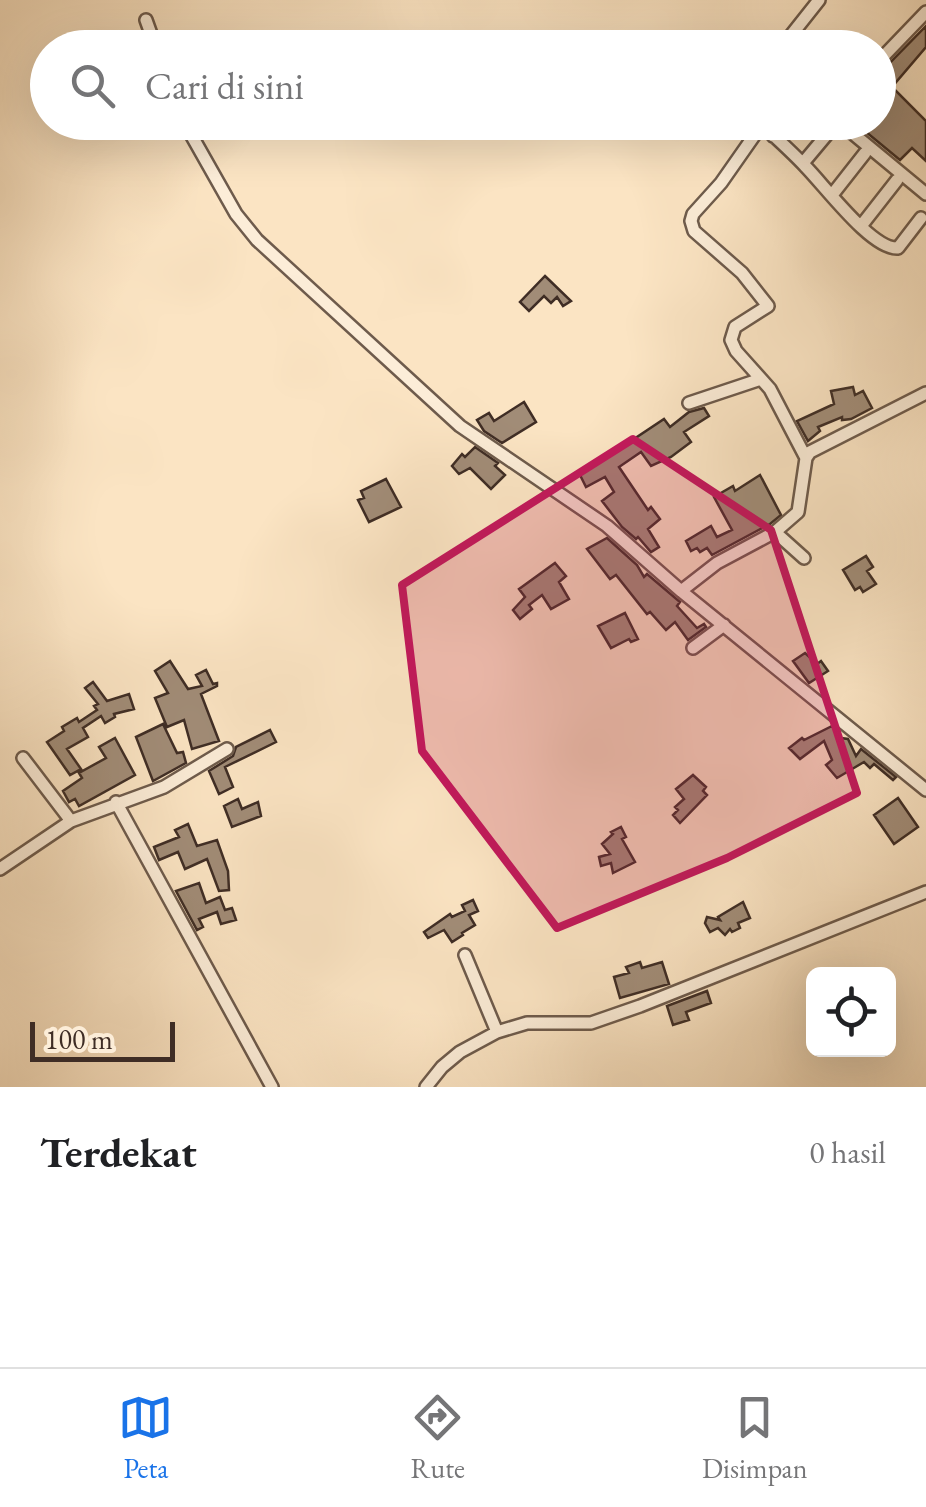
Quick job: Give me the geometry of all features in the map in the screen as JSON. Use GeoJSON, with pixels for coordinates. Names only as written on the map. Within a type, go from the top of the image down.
{"type":"FeatureCollection","features":[{"type":"Feature","properties":{"kind":"street"},"geometry":{"type":"LineString","coordinates":[[795,30],[819,0]]}},
{"type":"Feature","properties":{"kind":"street"},"geometry":{"type":"LineString","coordinates":[[896,43],[926,12]]}},
{"type":"Feature","properties":{"kind":"street"},"geometry":{"type":"LineString","coordinates":[[146,20],[150,30]]}},
{"type":"Feature","properties":{"kind":"street"},"geometry":{"type":"LineString","coordinates":[[194,140],[236,214],[257,240],[460,426],[589,512],[926,790]]}},
{"type":"Feature","properties":{"kind":"street"},"geometry":{"type":"LineString","coordinates":[[751,140],[691,221],[694,231],[742,273],[768,306],[735,326],[730,336],[736,352],[778,400],[806,458]]}},
{"type":"Feature","properties":{"kind":"street"},"geometry":{"type":"LineString","coordinates":[[777,140],[861,226],[888,248],[894,249],[922,218]]}},
{"type":"Feature","properties":{"kind":"street"},"geometry":{"type":"LineString","coordinates":[[803,164],[823,140]]}},
{"type":"Feature","properties":{"kind":"street"},"geometry":{"type":"LineString","coordinates":[[857,140],[926,194]]}},
{"type":"Feature","properties":{"kind":"street"},"geometry":{"type":"LineString","coordinates":[[832,195],[864,153]]}},
{"type":"Feature","properties":{"kind":"street"},"geometry":{"type":"LineString","coordinates":[[861,226],[897,180]]}},
{"type":"Feature","properties":{"kind":"street"},"geometry":{"type":"LineString","coordinates":[[689,403],[761,379]]}},
{"type":"Feature","properties":{"kind":"street"},"geometry":{"type":"LineString","coordinates":[[681,590],[717,563],[775,532],[798,512],[810,452],[926,393]]}},
{"type":"Feature","properties":{"kind":"street"},"geometry":{"type":"LineString","coordinates":[[775,532],[804,558]]}},
{"type":"Feature","properties":{"kind":"street"},"geometry":{"type":"LineString","coordinates":[[693,648],[724,625]]}},
{"type":"Feature","properties":{"kind":"street"},"geometry":{"type":"LineString","coordinates":[[0,869],[71,821],[164,786],[227,749]]}},
{"type":"Feature","properties":{"kind":"street"},"geometry":{"type":"LineString","coordinates":[[23,758],[71,821]]}},
{"type":"Feature","properties":{"kind":"street"},"geometry":{"type":"LineString","coordinates":[[116,802],[272,1087]]}},
{"type":"Feature","properties":{"kind":"street"},"geometry":{"type":"LineString","coordinates":[[426,1087],[460,1052],[497,1032],[527,1023],[590,1023],[926,892]]}},
{"type":"Feature","properties":{"kind":"street"},"geometry":{"type":"LineString","coordinates":[[465,956],[497,1032]]}},
{"type":"Feature","properties":{"kind":"highlighted area"},"geometry":{"type":"Polygon","coordinates":[[[633,439],[771,530],[857,793],[727,858],[557,928],[422,751],[402,585],[633,439]]]}},
{"type":"Feature","properties":{"kind":"building"},"geometry":{"type":"Polygon","coordinates":[[[926,26],[926,47],[896,82],[896,57],[926,26]]]}},
{"type":"Feature","properties":{"kind":"building"},"geometry":{"type":"Polygon","coordinates":[[[896,91],[926,121],[926,161],[912,148],[900,160],[876,140],[896,140],[896,91]]]}},
{"type":"Feature","properties":{"kind":"building"},"geometry":{"type":"Polygon","coordinates":[[[545,276],[571,301],[563,306],[557,297],[551,303],[544,296],[529,311],[520,302],[545,276]]]}},
{"type":"Feature","properties":{"kind":"building"},"geometry":{"type":"Polygon","coordinates":[[[853,387],[855,395],[863,391],[872,408],[851,419],[842,417],[818,427],[820,431],[808,441],[797,421],[834,404],[831,391],[853,387]]]}},
{"type":"Feature","properties":{"kind":"building"},"geometry":{"type":"Polygon","coordinates":[[[524,402],[536,422],[502,443],[484,431],[477,420],[489,413],[494,421],[524,402]]]}},
{"type":"Feature","properties":{"kind":"building"},"geometry":{"type":"Polygon","coordinates":[[[704,408],[709,416],[684,432],[691,442],[671,457],[651,466],[641,452],[619,467],[648,510],[651,507],[660,519],[648,529],[659,547],[651,552],[622,527],[602,501],[614,492],[605,477],[586,487],[580,475],[664,419],[670,427],[689,412],[704,408]]]}},
{"type":"Feature","properties":{"kind":"building"},"geometry":{"type":"Polygon","coordinates":[[[475,447],[498,463],[495,466],[505,475],[491,489],[470,468],[459,474],[452,466],[475,447]]]}},
{"type":"Feature","properties":{"kind":"building"},"geometry":{"type":"Polygon","coordinates":[[[760,475],[781,515],[712,555],[707,548],[691,551],[686,541],[711,526],[717,537],[732,530],[714,497],[733,486],[735,491],[760,475]]]}},
{"type":"Feature","properties":{"kind":"building"},"geometry":{"type":"Polygon","coordinates":[[[386,479],[401,507],[369,522],[358,500],[364,498],[361,491],[386,479]]]}},
{"type":"Feature","properties":{"kind":"building"},"geometry":{"type":"Polygon","coordinates":[[[607,538],[637,565],[644,577],[647,574],[680,602],[677,606],[697,628],[704,624],[706,627],[688,640],[675,622],[666,630],[650,612],[647,614],[616,575],[610,579],[587,549],[607,538]]]}},
{"type":"Feature","properties":{"kind":"building"},"geometry":{"type":"Polygon","coordinates":[[[866,556],[873,567],[867,571],[876,584],[863,592],[860,587],[855,590],[843,570],[866,556]]]}},
{"type":"Feature","properties":{"kind":"building"},"geometry":{"type":"Polygon","coordinates":[[[555,563],[566,576],[559,582],[569,599],[551,609],[542,595],[520,619],[513,610],[525,597],[519,589],[555,563]]]}},
{"type":"Feature","properties":{"kind":"building"},"geometry":{"type":"Polygon","coordinates":[[[625,613],[638,639],[611,648],[598,626],[625,613]]]}},
{"type":"Feature","properties":{"kind":"building"},"geometry":{"type":"Polygon","coordinates":[[[805,653],[817,664],[821,661],[828,671],[809,683],[793,661],[805,653]]]}},
{"type":"Feature","properties":{"kind":"building"},"geometry":{"type":"Polygon","coordinates":[[[170,661],[188,689],[202,686],[196,675],[206,670],[213,684],[217,683],[201,694],[219,741],[192,749],[184,720],[167,727],[155,698],[168,693],[155,671],[170,661]]]}},
{"type":"Feature","properties":{"kind":"building"},"geometry":{"type":"Polygon","coordinates":[[[93,682],[107,701],[129,694],[134,709],[114,714],[105,723],[101,716],[83,728],[88,737],[67,749],[81,769],[70,775],[47,742],[64,731],[62,727],[97,710],[94,706],[98,704],[85,688],[93,682]]]}},
{"type":"Feature","properties":{"kind":"building"},"geometry":{"type":"Polygon","coordinates":[[[163,724],[177,753],[183,752],[186,763],[153,781],[136,737],[163,724]]]}},
{"type":"Feature","properties":{"kind":"building"},"geometry":{"type":"Polygon","coordinates":[[[832,726],[841,738],[848,739],[856,756],[861,749],[896,777],[893,780],[874,764],[870,768],[864,762],[837,778],[826,765],[832,760],[824,741],[800,759],[789,748],[832,726]]]}},
{"type":"Feature","properties":{"kind":"building"},"geometry":{"type":"Polygon","coordinates":[[[270,730],[276,742],[225,767],[233,787],[219,794],[209,771],[233,756],[236,747],[270,730]]]}},
{"type":"Feature","properties":{"kind":"building"},"geometry":{"type":"Polygon","coordinates":[[[115,738],[135,775],[79,806],[75,799],[69,802],[63,791],[82,778],[79,773],[106,758],[99,747],[115,738]]]}},
{"type":"Feature","properties":{"kind":"building"},"geometry":{"type":"Polygon","coordinates":[[[693,775],[706,787],[703,791],[707,795],[680,823],[673,815],[684,799],[676,789],[693,775]]]}},
{"type":"Feature","properties":{"kind":"building"},"geometry":{"type":"Polygon","coordinates":[[[898,798],[918,827],[894,844],[874,815],[898,798]]]}},
{"type":"Feature","properties":{"kind":"building"},"geometry":{"type":"Polygon","coordinates":[[[238,799],[242,809],[258,802],[261,816],[232,827],[224,806],[238,799]]]}},
{"type":"Feature","properties":{"kind":"building"},"geometry":{"type":"Polygon","coordinates":[[[188,824],[197,846],[217,840],[228,871],[229,890],[219,891],[207,859],[185,869],[178,852],[159,860],[154,847],[179,837],[175,830],[188,824]]]}},
{"type":"Feature","properties":{"kind":"building"},"geometry":{"type":"Polygon","coordinates":[[[621,827],[626,837],[622,839],[635,862],[613,873],[611,863],[601,866],[599,857],[610,854],[602,844],[621,827]]]}},
{"type":"Feature","properties":{"kind":"building"},"geometry":{"type":"Polygon","coordinates":[[[199,883],[206,903],[220,897],[225,910],[232,908],[236,920],[221,924],[217,912],[199,919],[203,927],[197,930],[176,891],[199,883]]]}},
{"type":"Feature","properties":{"kind":"building"},"geometry":{"type":"Polygon","coordinates":[[[473,900],[478,911],[469,915],[475,925],[452,942],[444,930],[428,938],[424,932],[450,914],[452,917],[465,911],[462,905],[473,900]]]}},
{"type":"Feature","properties":{"kind":"building"},"geometry":{"type":"Polygon","coordinates":[[[743,902],[750,918],[738,923],[740,928],[732,932],[730,929],[725,935],[718,928],[710,932],[705,923],[707,917],[720,920],[718,917],[743,902]]]}},
{"type":"Feature","properties":{"kind":"building"},"geometry":{"type":"Polygon","coordinates":[[[640,962],[642,968],[662,962],[669,984],[620,998],[614,977],[629,973],[626,967],[640,962]]]}},
{"type":"Feature","properties":{"kind":"building"},"geometry":{"type":"Polygon","coordinates":[[[707,991],[711,1003],[686,1012],[689,1020],[673,1025],[667,1006],[707,991]]]}}]}
